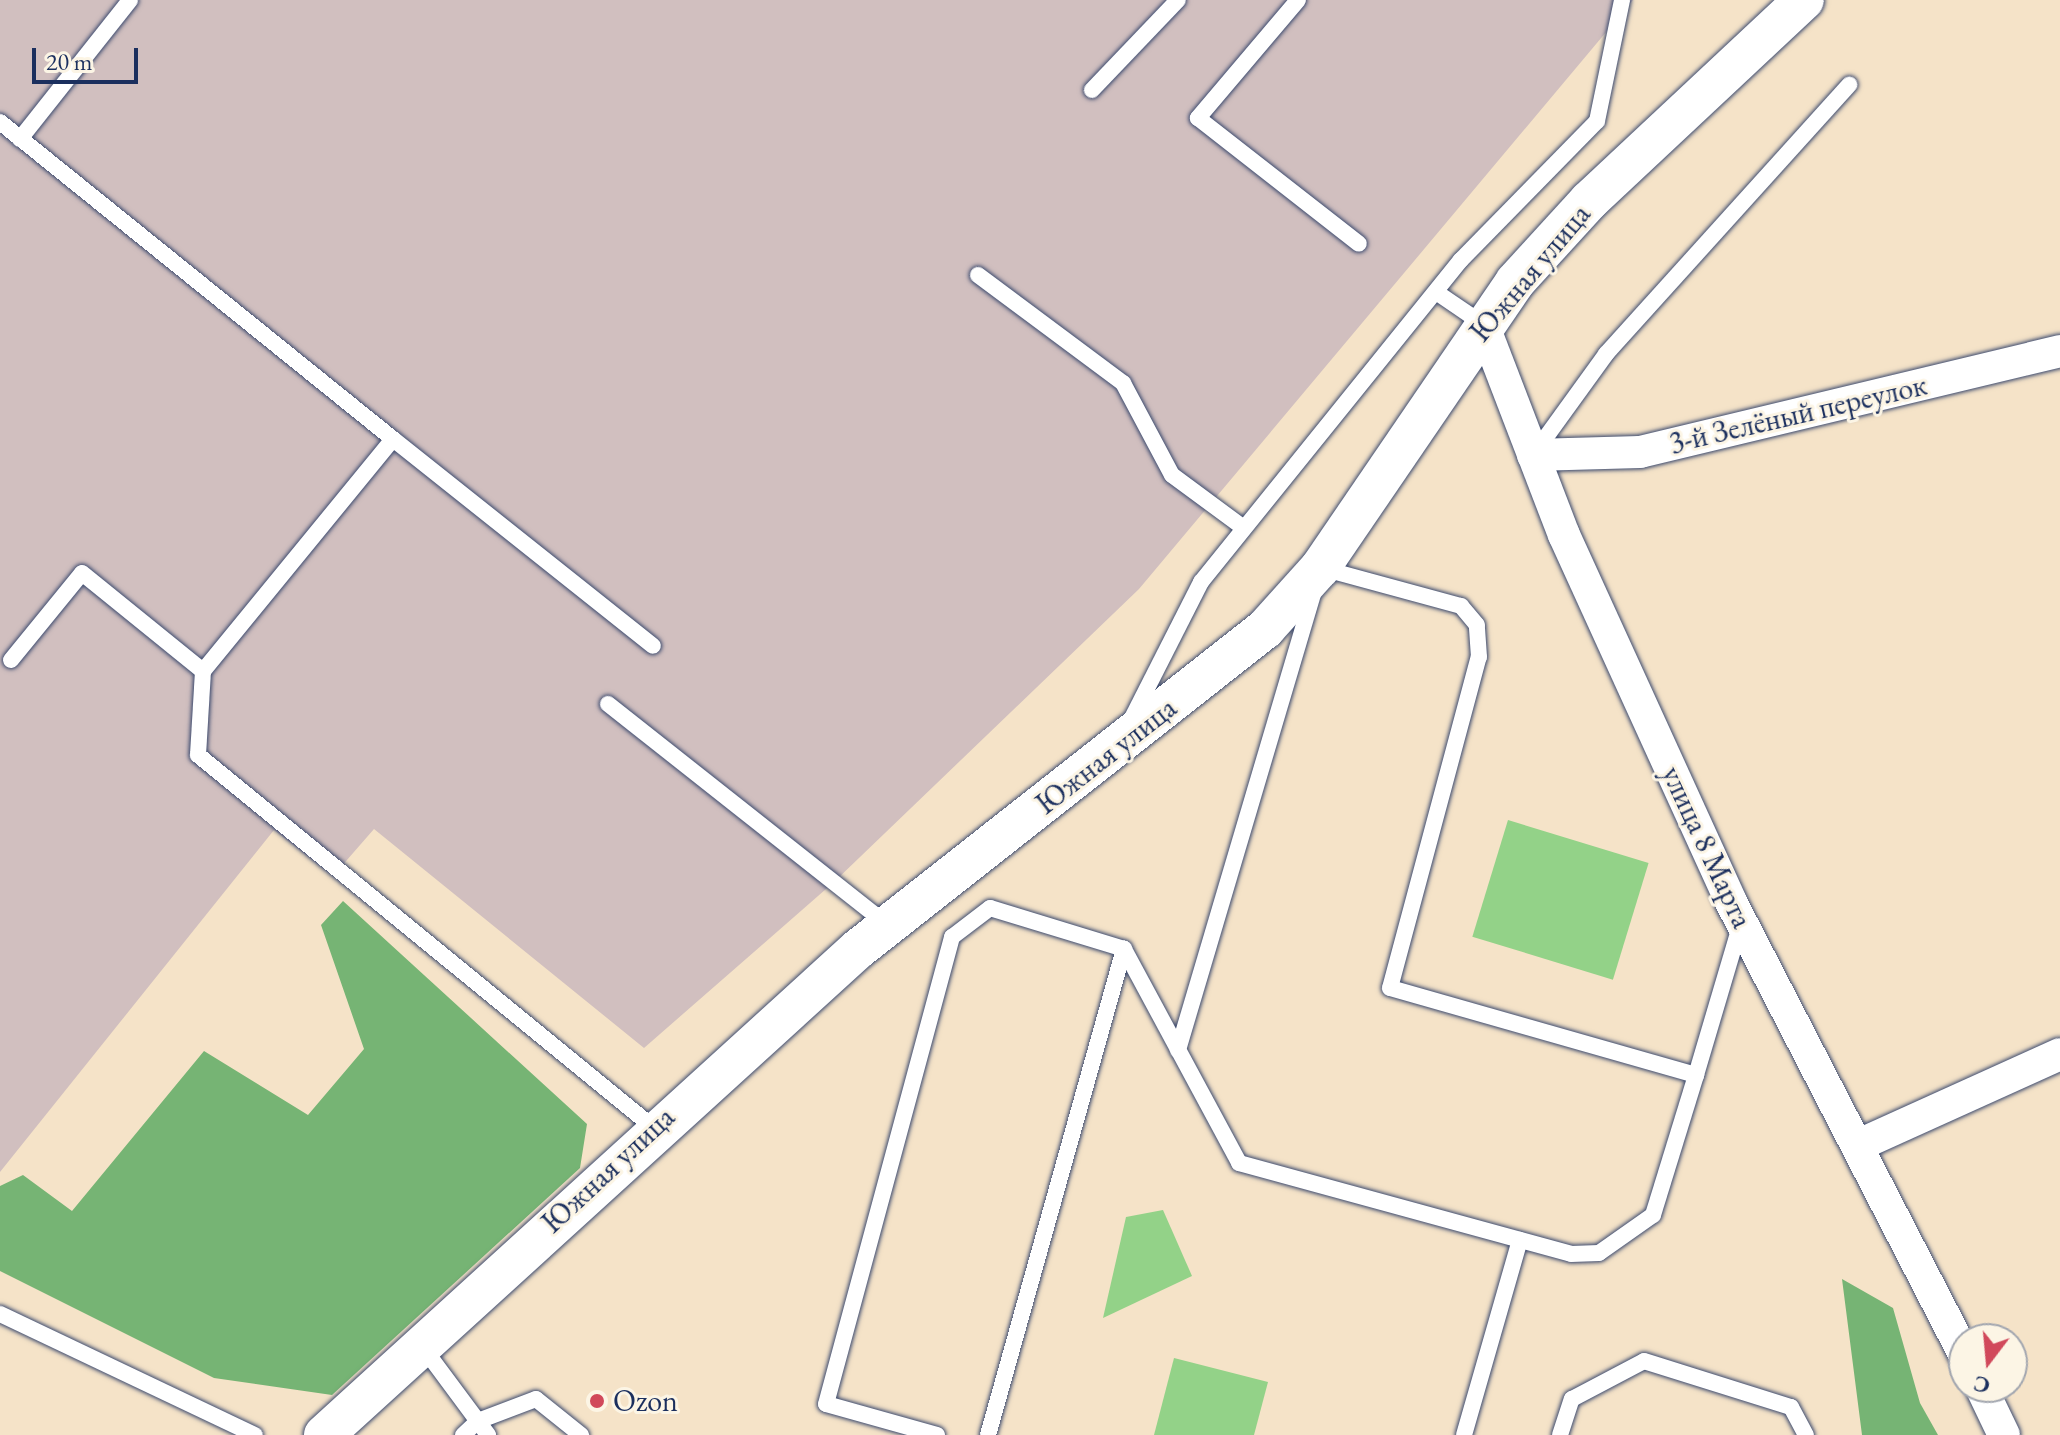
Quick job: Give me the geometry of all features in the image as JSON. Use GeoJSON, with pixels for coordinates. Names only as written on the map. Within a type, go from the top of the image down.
{"type":"FeatureCollection","features":[{"type":"Feature","properties":{"kind":"street","name":"Южная улица"},"geometry":{"type":"LineString","coordinates":[[324,1435],[654,1128],[888,925],[1265,629],[1320,568],[1483,324],[1589,201],[1804,0]]}},
{"type":"Feature","properties":{"kind":"street","name":"улица 8 Марта"},"geometry":{"type":"LineString","coordinates":[[1483,324],[1533,455],[1741,922],[1861,1144],[1949,1323]]}},
{"type":"Feature","properties":{"kind":"street","name":"3-й Зелёный переулок"},"geometry":{"type":"LineString","coordinates":[[1533,455],[1640,452],[2060,351]]}},
{"type":"Feature","properties":{"kind":"street"},"geometry":{"type":"LineString","coordinates":[[1861,1144],[2060,1054]]}},
{"type":"Feature","properties":{"kind":"street"},"geometry":{"type":"LineString","coordinates":[[1989,1403],[2004,1435]]}},
{"type":"Feature","properties":{"kind":"lane"},"geometry":{"type":"LineString","coordinates":[[20,139],[130,0]]}},
{"type":"Feature","properties":{"kind":"lane"},"geometry":{"type":"LineString","coordinates":[[1092,90],[1178,0]]}},
{"type":"Feature","properties":{"kind":"lane"},"geometry":{"type":"LineString","coordinates":[[1298,0],[1198,118],[1359,244]]}},
{"type":"Feature","properties":{"kind":"lane"},"geometry":{"type":"LineString","coordinates":[[1117,748],[1201,582],[1436,292],[1597,121],[1622,0]]}},
{"type":"Feature","properties":{"kind":"lane"},"geometry":{"type":"LineString","coordinates":[[1533,455],[1606,354],[1849,85]]}},
{"type":"Feature","properties":{"kind":"lane"},"geometry":{"type":"LineString","coordinates":[[0,122],[653,646]]}},
{"type":"Feature","properties":{"kind":"lane"},"geometry":{"type":"LineString","coordinates":[[978,275],[1123,383],[1172,475],[1244,528]]}},
{"type":"Feature","properties":{"kind":"lane"},"geometry":{"type":"LineString","coordinates":[[1436,292],[1483,324]]}},
{"type":"Feature","properties":{"kind":"lane"},"geometry":{"type":"LineString","coordinates":[[393,439],[203,671],[198,755],[654,1128]]}},
{"type":"Feature","properties":{"kind":"lane"},"geometry":{"type":"LineString","coordinates":[[1178,1050],[1320,568],[1461,606],[1477,625],[1479,657],[1390,988],[1696,1075]]}},
{"type":"Feature","properties":{"kind":"lane"},"geometry":{"type":"LineString","coordinates":[[11,660],[82,573],[203,671]]}},
{"type":"Feature","properties":{"kind":"lane"},"geometry":{"type":"LineString","coordinates":[[608,704],[888,925]]}},
{"type":"Feature","properties":{"kind":"lane"},"geometry":{"type":"LineString","coordinates":[[937,1435],[826,1404],[952,937],[990,908],[1124,949],[1239,1163],[1520,1240],[1599,1253],[1653,1215],[1741,922]]}},
{"type":"Feature","properties":{"kind":"lane"},"geometry":{"type":"LineString","coordinates":[[988,1435],[1124,949]]}},
{"type":"Feature","properties":{"kind":"lane"},"geometry":{"type":"LineString","coordinates":[[1464,1435],[1520,1240]]}},
{"type":"Feature","properties":{"kind":"lane"},"geometry":{"type":"LineString","coordinates":[[0,1314],[255,1435]]}},
{"type":"Feature","properties":{"kind":"lane"},"geometry":{"type":"LineString","coordinates":[[421,1345],[488,1435]]}},
{"type":"Feature","properties":{"kind":"lane"},"geometry":{"type":"LineString","coordinates":[[1560,1435],[1572,1399],[1644,1361],[1791,1407],[1806,1435]]}},
{"type":"Feature","properties":{"kind":"lane"},"geometry":{"type":"LineString","coordinates":[[463,1435],[478,1421],[536,1399],[581,1435]]}},
{"type":"Feature","properties":{"kind":"shaded area"},"geometry":{"type":"Polygon","coordinates":[[[0,0],[1633,0],[1139,589],[834,882],[644,1048],[374,829],[333,876],[274,830],[0,1172],[0,0]]]}},
{"type":"Feature","properties":{"kind":"green space"},"geometry":{"type":"Polygon","coordinates":[[[1508,820],[1649,863],[1613,980],[1472,937],[1508,820]]]}},
{"type":"Feature","properties":{"kind":"green space"},"geometry":{"type":"Polygon","coordinates":[[[343,901],[587,1124],[580,1168],[332,1395],[214,1378],[0,1271],[0,1186],[23,1175],[72,1211],[204,1051],[308,1115],[364,1049],[321,925],[343,901]]]}},
{"type":"Feature","properties":{"kind":"green space"},"geometry":{"type":"Polygon","coordinates":[[[1163,1210],[1192,1276],[1103,1318],[1126,1217],[1163,1210]]]}},
{"type":"Feature","properties":{"kind":"green space"},"geometry":{"type":"Polygon","coordinates":[[[1842,1279],[1893,1308],[1920,1403],[1938,1435],[1862,1435],[1842,1279]]]}},
{"type":"Feature","properties":{"kind":"green space"},"geometry":{"type":"Polygon","coordinates":[[[1174,1358],[1268,1382],[1254,1435],[1154,1435],[1174,1358]]]}},
{"type":"Feature","properties":{"kind":"place","name":"Ozon"},"geometry":{"type":"Point","coordinates":[597,1401]}}]}
